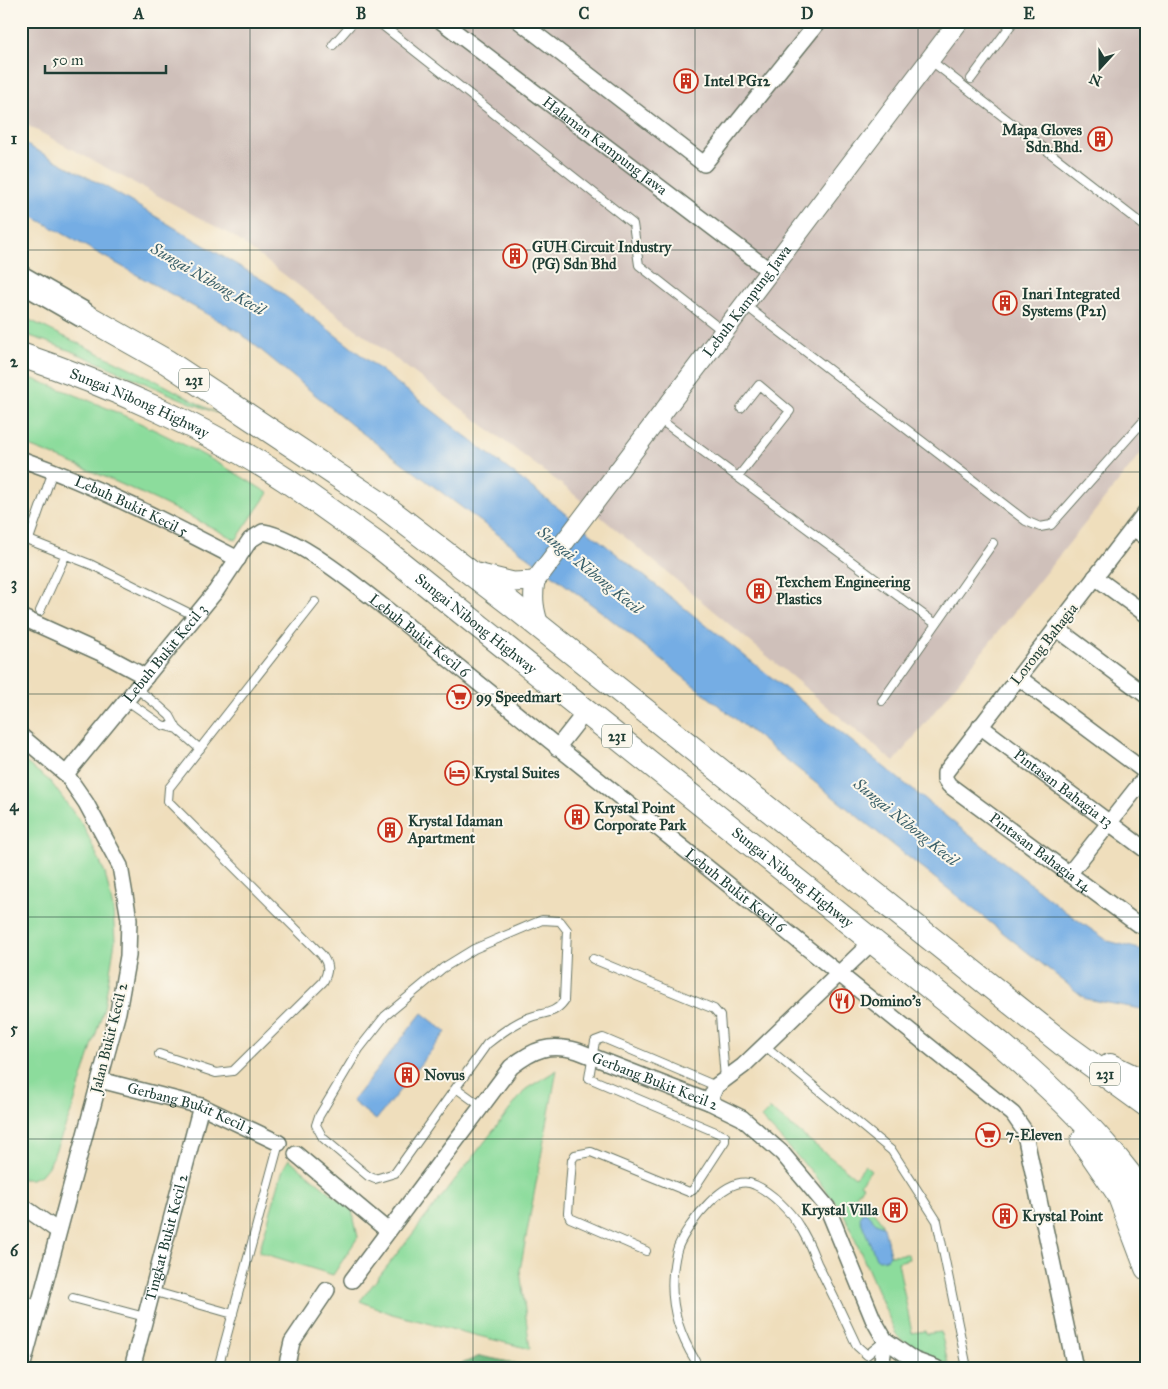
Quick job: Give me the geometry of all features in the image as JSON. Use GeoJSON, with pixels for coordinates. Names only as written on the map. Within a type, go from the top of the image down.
{"type":"FeatureCollection","features":[{"type":"Feature","properties":{"kind":"highway"},"geometry":{"type":"LineString","coordinates":[[21,279],[82,314]]}},
{"type":"Feature","properties":{"kind":"highway"},"geometry":{"type":"LineString","coordinates":[[21,295],[82,314]]}},
{"type":"Feature","properties":{"kind":"main road","name":"231"},"geometry":{"type":"LineString","coordinates":[[82,314],[167,362],[385,507],[1063,1044],[1147,1105]]}},
{"type":"Feature","properties":{"kind":"main road","name":"Sungai Nibong Highway"},"geometry":{"type":"LineString","coordinates":[[21,355],[76,374],[127,396],[234,449],[286,480],[379,546],[1038,1076],[1094,1134],[1129,1174],[1147,1207]]}},
{"type":"Feature","properties":{"kind":"main road"},"geometry":{"type":"LineString","coordinates":[[1063,1044],[1135,1078],[1147,1081]]}},
{"type":"Feature","properties":{"kind":"main road"},"geometry":{"type":"LineString","coordinates":[[1038,1076],[1119,1194],[1147,1268]]}},
{"type":"Feature","properties":{"kind":"street","name":"Halaman Kampung Jawa"},"geometry":{"type":"LineString","coordinates":[[441,21],[770,271]]}},
{"type":"Feature","properties":{"kind":"street"},"geometry":{"type":"LineString","coordinates":[[519,21],[704,164],[819,21]]}},
{"type":"Feature","properties":{"kind":"street","name":"Lebuh Kampung Jawa"},"geometry":{"type":"LineString","coordinates":[[538,577],[959,21]]}},
{"type":"Feature","properties":{"kind":"street","name":"Lebuh Bukit Kecil 5"},"geometry":{"type":"LineString","coordinates":[[21,459],[138,507],[238,559]]}},
{"type":"Feature","properties":{"kind":"street","name":"Lorong Bahagia"},"geometry":{"type":"LineString","coordinates":[[945,779],[945,773],[980,726],[1147,510]]}},
{"type":"Feature","properties":{"kind":"street"},"geometry":{"type":"LineString","coordinates":[[1133,528],[1147,538]]}},
{"type":"Feature","properties":{"kind":"street","name":"Lebuh Bukit Kecil 3"},"geometry":{"type":"LineString","coordinates":[[66,774],[195,616],[250,540],[263,532]]}},
{"type":"Feature","properties":{"kind":"street","name":"Lebuh Bukit Kecil 6"},"geometry":{"type":"LineString","coordinates":[[263,532],[297,546],[346,578],[399,619],[1013,1114],[1024,1130],[1075,1368]]}},
{"type":"Feature","properties":{"kind":"street"},"geometry":{"type":"LineString","coordinates":[[466,570],[496,580],[514,582],[538,577]]}},
{"type":"Feature","properties":{"kind":"street"},"geometry":{"type":"LineString","coordinates":[[538,577],[532,595],[534,611],[540,628]]}},
{"type":"Feature","properties":{"kind":"street"},"geometry":{"type":"LineString","coordinates":[[1095,577],[1147,615]]}},
{"type":"Feature","properties":{"kind":"street"},"geometry":{"type":"LineString","coordinates":[[21,617],[105,655],[141,682]]}},
{"type":"Feature","properties":{"kind":"street"},"geometry":{"type":"LineString","coordinates":[[1056,628],[1147,696]]}},
{"type":"Feature","properties":{"kind":"street"},"geometry":{"type":"LineString","coordinates":[[1018,677],[1147,774],[1069,874]]}},
{"type":"Feature","properties":{"kind":"street"},"geometry":{"type":"LineString","coordinates":[[557,748],[586,711]]}},
{"type":"Feature","properties":{"kind":"street","name":"Pintasan Bahagia 13"},"geometry":{"type":"LineString","coordinates":[[980,726],[1147,851]]}},
{"type":"Feature","properties":{"kind":"street","name":"Jalan Bukit Kecil 2"},"geometry":{"type":"LineString","coordinates":[[21,736],[66,774],[86,803],[120,866],[127,904],[128,956],[118,1012],[22,1368]]}},
{"type":"Feature","properties":{"kind":"street","name":"Pintasan Bahagia 14"},"geometry":{"type":"LineString","coordinates":[[945,779],[949,785],[1141,926]]}},
{"type":"Feature","properties":{"kind":"street"},"geometry":{"type":"LineString","coordinates":[[709,1102],[721,1082],[743,1066],[842,976],[872,942]]}},
{"type":"Feature","properties":{"kind":"street","name":"Gerbang Bukit Kecil 2"},"geometry":{"type":"LineString","coordinates":[[352,1280],[511,1067],[527,1055],[549,1047],[561,1046],[592,1056],[709,1102],[742,1118],[782,1153],[827,1207],[873,1319],[885,1340],[914,1360],[936,1368]]}},
{"type":"Feature","properties":{"kind":"street","name":"Gerbang Bukit Kecil 1"},"geometry":{"type":"LineString","coordinates":[[100,1080],[201,1106],[279,1143]]}},
{"type":"Feature","properties":{"kind":"street","name":"Tingkat Bukit Kecil 2"},"geometry":{"type":"LineString","coordinates":[[132,1368],[201,1106]]}},
{"type":"Feature","properties":{"kind":"street"},"geometry":{"type":"LineString","coordinates":[[296,1154],[388,1231]]}},
{"type":"Feature","properties":{"kind":"street"},"geometry":{"type":"LineString","coordinates":[[21,1205],[58,1231]]}},
{"type":"Feature","properties":{"kind":"street"},"geometry":{"type":"LineString","coordinates":[[286,1368],[292,1342],[327,1290]]}},
{"type":"Feature","properties":{"kind":"street"},"geometry":{"type":"LineString","coordinates":[[881,1368],[885,1340]]}},
{"type":"Feature","properties":{"kind":"lane"},"geometry":{"type":"LineString","coordinates":[[333,45],[354,21]]}},
{"type":"Feature","properties":{"kind":"lane"},"geometry":{"type":"LineString","coordinates":[[377,21],[633,224],[639,265],[724,332]]}},
{"type":"Feature","properties":{"kind":"lane"},"geometry":{"type":"LineString","coordinates":[[971,79],[1014,21]]}},
{"type":"Feature","properties":{"kind":"lane"},"geometry":{"type":"LineString","coordinates":[[930,60],[1147,228]]}},
{"type":"Feature","properties":{"kind":"lane"},"geometry":{"type":"LineString","coordinates":[[744,305],[1026,521],[1040,527],[1051,525],[1147,417]]}},
{"type":"Feature","properties":{"kind":"lane"},"geometry":{"type":"LineString","coordinates":[[738,477],[790,411],[759,385],[741,408]]}},
{"type":"Feature","properties":{"kind":"lane"},"geometry":{"type":"LineString","coordinates":[[658,418],[936,624]]}},
{"type":"Feature","properties":{"kind":"lane"},"geometry":{"type":"LineString","coordinates":[[53,471],[25,538],[66,554],[195,616]]}},
{"type":"Feature","properties":{"kind":"lane"},"geometry":{"type":"LineString","coordinates":[[882,701],[993,543]]}},
{"type":"Feature","properties":{"kind":"lane"},"geometry":{"type":"LineString","coordinates":[[40,611],[66,554]]}},
{"type":"Feature","properties":{"kind":"lane"},"geometry":{"type":"LineString","coordinates":[[159,1054],[216,1073],[232,1071],[324,982],[328,974],[326,960],[321,954],[168,801],[170,788],[315,602]]}},
{"type":"Feature","properties":{"kind":"lane"},"geometry":{"type":"LineString","coordinates":[[141,682],[170,716],[177,729],[200,749]]}},
{"type":"Feature","properties":{"kind":"lane"},"geometry":{"type":"LineString","coordinates":[[126,700],[162,725],[177,729]]}},
{"type":"Feature","properties":{"kind":"lane"},"geometry":{"type":"LineString","coordinates":[[542,920],[560,921],[567,930],[564,1001],[551,1013],[530,1017],[507,1029],[487,1044],[456,1088],[395,1173],[386,1177],[376,1179],[368,1176],[318,1132],[316,1125],[319,1116],[359,1049],[384,1016],[442,968],[474,949],[542,920]]}},
{"type":"Feature","properties":{"kind":"lane"},"geometry":{"type":"LineString","coordinates":[[593,959],[714,1009],[720,1016],[721,1082],[603,1038],[598,1038],[595,1041],[588,1076],[592,1080],[722,1132],[725,1136],[725,1141],[693,1190],[689,1192],[591,1152],[575,1155],[572,1160],[568,1213],[570,1218],[646,1251]]}},
{"type":"Feature","properties":{"kind":"lane"},"geometry":{"type":"LineString","coordinates":[[764,1045],[892,1151],[937,1221],[967,1368]]}},
{"type":"Feature","properties":{"kind":"lane"},"geometry":{"type":"LineString","coordinates":[[456,1088],[481,1106]]}},
{"type":"Feature","properties":{"kind":"lane"},"geometry":{"type":"LineString","coordinates":[[218,1368],[279,1143]]}},
{"type":"Feature","properties":{"kind":"lane"},"geometry":{"type":"LineString","coordinates":[[695,1360],[682,1339],[676,1314],[673,1275],[678,1248],[684,1235],[712,1201],[722,1190],[737,1183],[754,1184],[781,1204],[799,1225],[857,1346],[867,1355],[885,1340]]}},
{"type":"Feature","properties":{"kind":"lane"},"geometry":{"type":"LineString","coordinates":[[152,1291],[233,1314]]}},
{"type":"Feature","properties":{"kind":"lane"},"geometry":{"type":"LineString","coordinates":[[21,1296],[38,1308]]}},
{"type":"Feature","properties":{"kind":"lane"},"geometry":{"type":"LineString","coordinates":[[73,1298],[145,1317]]}},
{"type":"Feature","properties":{"kind":"shaded area"},"geometry":{"type":"Polygon","coordinates":[[[21,21],[1147,21],[1147,446],[894,762],[565,487],[233,236],[21,122],[21,21]]]}},
{"type":"Feature","properties":{"kind":"green space"},"geometry":{"type":"Polygon","coordinates":[[[21,316],[153,379],[216,413],[95,361],[21,333],[21,316]]]}},
{"type":"Feature","properties":{"kind":"green space"},"geometry":{"type":"Polygon","coordinates":[[[21,375],[117,412],[209,458],[268,493],[236,540],[130,488],[21,443],[21,375]]]}},
{"type":"Feature","properties":{"kind":"green space"},"geometry":{"type":"Polygon","coordinates":[[[21,759],[50,781],[84,827],[105,873],[113,908],[115,941],[104,1008],[72,1110],[50,1164],[41,1175],[31,1179],[21,1179],[21,759]]]}},
{"type":"Feature","properties":{"kind":"green space"},"geometry":{"type":"Polygon","coordinates":[[[557,1070],[520,1270],[530,1349],[392,1314],[360,1301],[526,1089],[557,1070]]]}},
{"type":"Feature","properties":{"kind":"green space"},"geometry":{"type":"Polygon","coordinates":[[[770,1109],[855,1177],[865,1165],[871,1170],[860,1184],[863,1186],[855,1196],[872,1210],[880,1221],[890,1255],[908,1254],[909,1259],[898,1262],[912,1333],[925,1331],[926,1334],[941,1332],[948,1364],[913,1348],[896,1334],[844,1214],[811,1171],[761,1118],[770,1109]]]}},
{"type":"Feature","properties":{"kind":"green space"},"geometry":{"type":"Polygon","coordinates":[[[289,1159],[352,1210],[358,1237],[333,1275],[259,1252],[283,1169],[289,1159]]]}},
{"type":"Feature","properties":{"kind":"green space"},"geometry":{"type":"Polygon","coordinates":[[[480,1356],[539,1368],[452,1368],[480,1356]]]}},
{"type":"Feature","properties":{"kind":"water","name":"Sungai Nibong Kecil"},"geometry":{"type":"Polygon","coordinates":[[[21,142],[106,187],[271,285],[594,536],[1066,912],[1108,941],[1147,951],[1147,1010],[1086,999],[603,613],[353,426],[239,332],[21,210],[21,142]]]}},
{"type":"Feature","properties":{"kind":"water"},"geometry":{"type":"Polygon","coordinates":[[[422,1013],[446,1032],[376,1120],[352,1101],[422,1013]]]}},
{"type":"Feature","properties":{"kind":"water"},"geometry":{"type":"Polygon","coordinates":[[[862,1212],[866,1212],[876,1223],[884,1227],[890,1255],[887,1259],[879,1260],[876,1258],[860,1219],[862,1212]]]}},
{"type":"Feature","properties":{"kind":"place","name":"Intel PG12"},"geometry":{"type":"Point","coordinates":[686,81]}},
{"type":"Feature","properties":{"kind":"place","name":"Mapa Gloves Sdn.Bhd."},"geometry":{"type":"Point","coordinates":[1100,139]}},
{"type":"Feature","properties":{"kind":"place","name":"GUH Circuit Industry (PG) Sdn Bhd"},"geometry":{"type":"Point","coordinates":[515,256]}},
{"type":"Feature","properties":{"kind":"place","name":"Inari Integrated Systems (P21)"},"geometry":{"type":"Point","coordinates":[1005,303]}},
{"type":"Feature","properties":{"kind":"place","name":"Texchem Engineering Plastics"},"geometry":{"type":"Point","coordinates":[759,591]}},
{"type":"Feature","properties":{"kind":"place","name":"99 Speedmart"},"geometry":{"type":"Point","coordinates":[459,697]}},
{"type":"Feature","properties":{"kind":"place","name":"Krystal Suites"},"geometry":{"type":"Point","coordinates":[457,773]}},
{"type":"Feature","properties":{"kind":"place","name":"Krystal Point Corporate Park"},"geometry":{"type":"Point","coordinates":[577,817]}},
{"type":"Feature","properties":{"kind":"place","name":"Krystal Idaman Apartment"},"geometry":{"type":"Point","coordinates":[390,830]}},
{"type":"Feature","properties":{"kind":"place","name":"Domino's"},"geometry":{"type":"Point","coordinates":[842,1001]}},
{"type":"Feature","properties":{"kind":"place","name":"Novus"},"geometry":{"type":"Point","coordinates":[407,1075]}},
{"type":"Feature","properties":{"kind":"place","name":"7-Eleven"},"geometry":{"type":"Point","coordinates":[988,1135]}},
{"type":"Feature","properties":{"kind":"place","name":"Krystal Villa"},"geometry":{"type":"Point","coordinates":[895,1210]}},
{"type":"Feature","properties":{"kind":"place","name":"Krystal Point"},"geometry":{"type":"Point","coordinates":[1005,1216]}}]}
